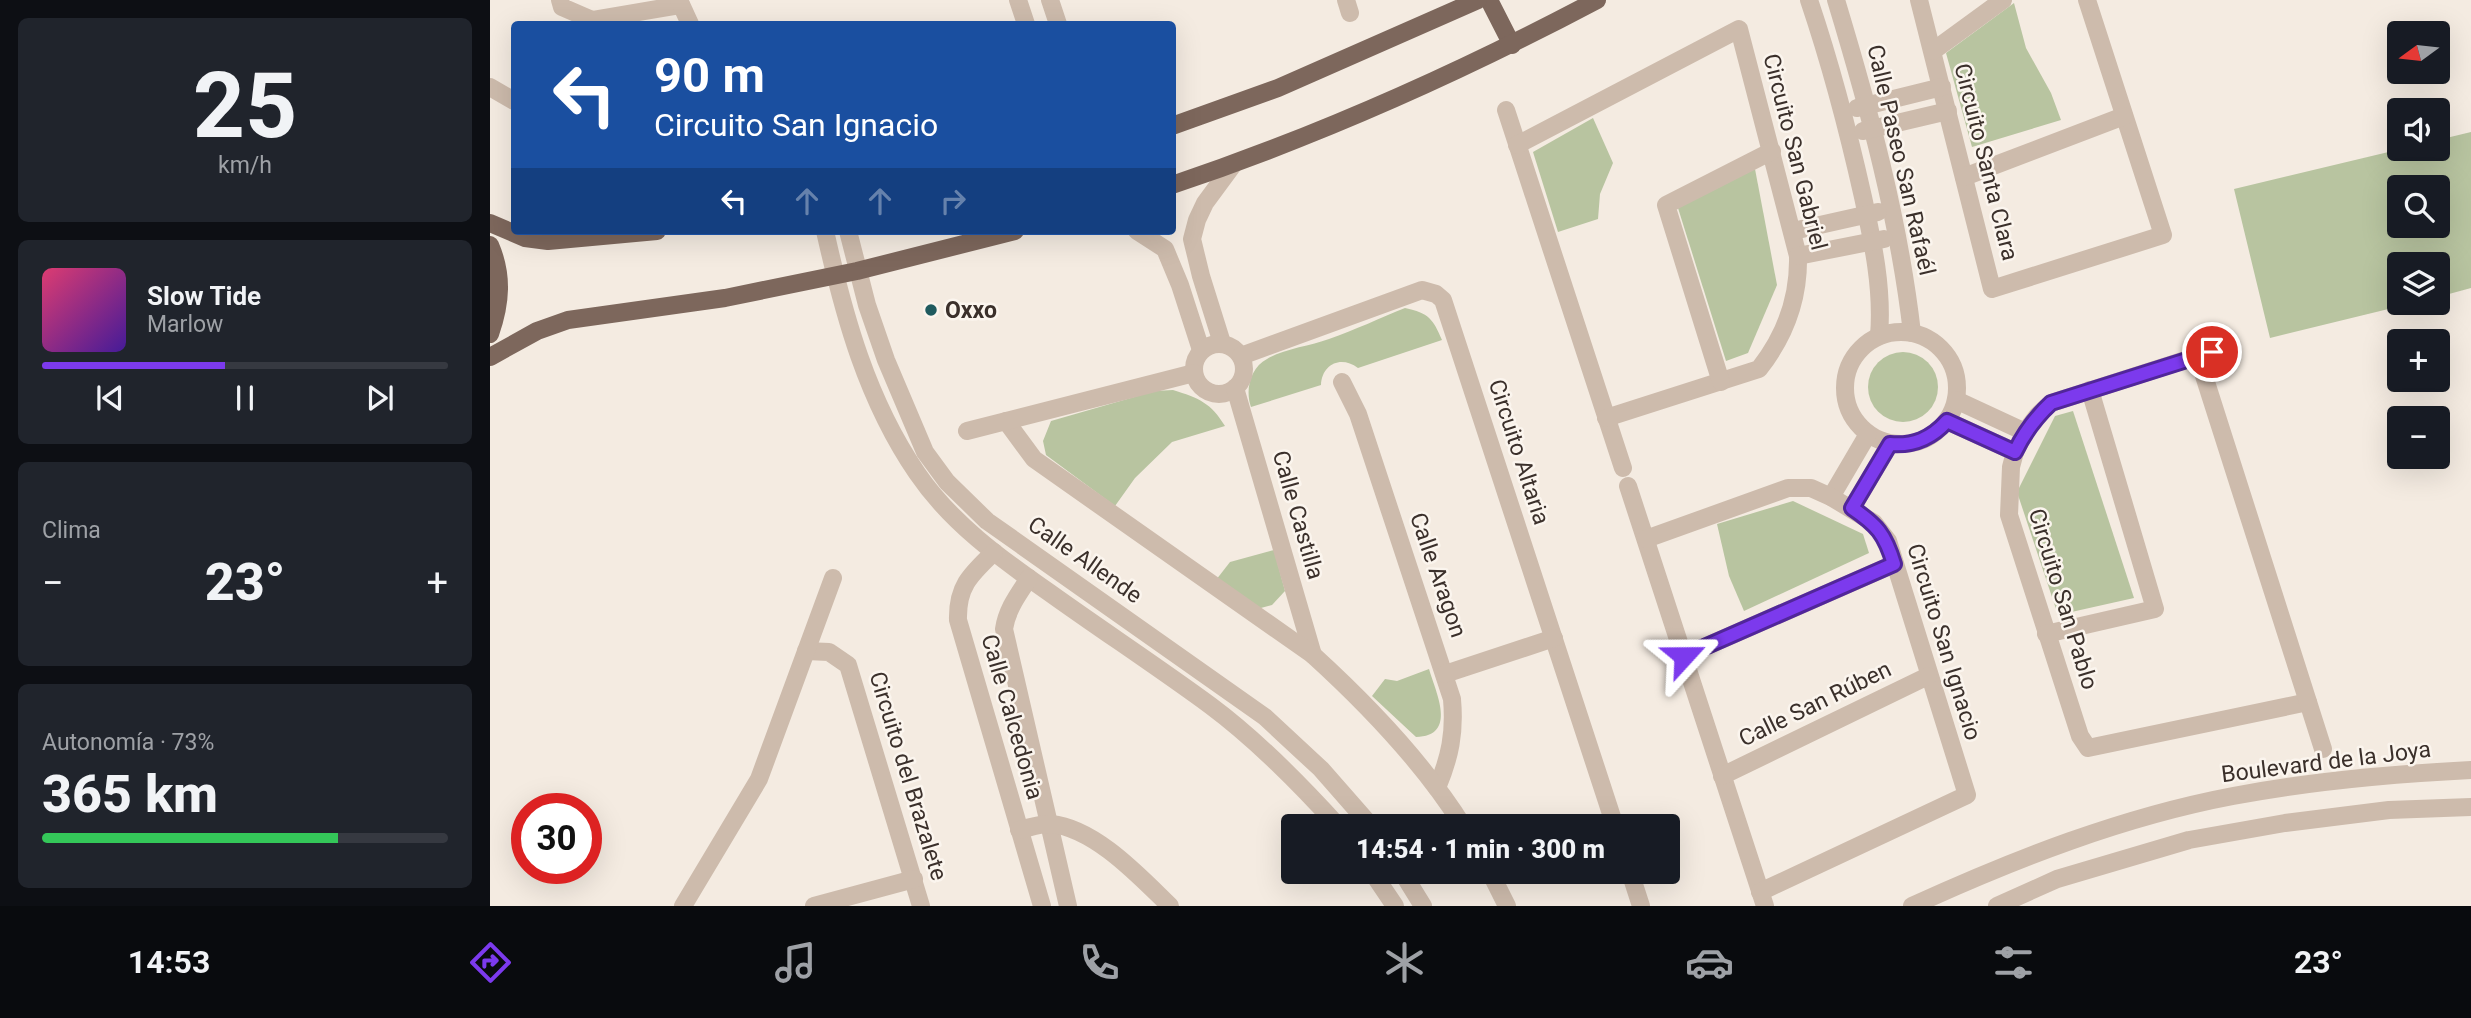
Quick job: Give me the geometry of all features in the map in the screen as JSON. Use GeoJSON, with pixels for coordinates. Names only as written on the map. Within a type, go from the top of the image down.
{"type":"FeatureCollection","features":[{"type":"Feature","properties":{"kind":"main road"},"geometry":{"type":"LineString","coordinates":[[1176,125],[1278,88],[1478,0]]}},
{"type":"Feature","properties":{"kind":"main road"},"geometry":{"type":"LineString","coordinates":[[1489,0],[1512,45]]}},
{"type":"Feature","properties":{"kind":"main road"},"geometry":{"type":"LineString","coordinates":[[1176,184],[1233,165],[1336,122],[1512,45],[1597,0]]}},
{"type":"Feature","properties":{"kind":"main road"},"geometry":{"type":"LineString","coordinates":[[490,223],[511,232]]}},
{"type":"Feature","properties":{"kind":"main road"},"geometry":{"type":"LineString","coordinates":[[518,235],[548,241],[613,235]]}},
{"type":"Feature","properties":{"kind":"main road"},"geometry":{"type":"LineString","coordinates":[[490,357],[537,331],[568,320],[725,298],[857,271],[999,235]]}},
{"type":"Feature","properties":{"kind":"main road"},"geometry":{"type":"LineString","coordinates":[[490,245],[496,259],[500,286],[498,313],[490,334]]}},
{"type":"Feature","properties":{"kind":"street"},"geometry":{"type":"LineString","coordinates":[[559,0],[562,7],[592,20],[680,2],[689,21]]}},
{"type":"Feature","properties":{"kind":"street"},"geometry":{"type":"LineString","coordinates":[[1018,0],[1025,21]]}},
{"type":"Feature","properties":{"kind":"street"},"geometry":{"type":"LineString","coordinates":[[1050,0],[1057,21]]}},
{"type":"Feature","properties":{"kind":"street","name":"Calle Paseo San Rafaél"},"geometry":{"type":"LineString","coordinates":[[1809,0],[1843,112],[1867,215],[1881,294],[1879,335]]}},
{"type":"Feature","properties":{"kind":"street","name":"Calle Paseo San Rafaél"},"geometry":{"type":"LineString","coordinates":[[1836,0],[1868,105],[1892,209],[1912,333]]}},
{"type":"Feature","properties":{"kind":"street","name":"Circuito Santa Clara"},"geometry":{"type":"LineString","coordinates":[[1919,0],[1992,289],[2163,235],[2087,0]]}},
{"type":"Feature","properties":{"kind":"street"},"geometry":{"type":"LineString","coordinates":[[1933,51],[2003,0]]}},
{"type":"Feature","properties":{"kind":"street","name":"Circuito San Gabriel"},"geometry":{"type":"LineString","coordinates":[[1517,145],[1739,29],[1793,231],[1798,256],[1796,293],[1774,349],[1759,369],[1606,418]]}},
{"type":"Feature","properties":{"kind":"street"},"geometry":{"type":"LineString","coordinates":[[490,87],[511,99]]}},
{"type":"Feature","properties":{"kind":"street"},"geometry":{"type":"LineString","coordinates":[[1843,112],[1942,87]]}},
{"type":"Feature","properties":{"kind":"street"},"geometry":{"type":"LineString","coordinates":[[1506,110],[1623,468]]}},
{"type":"Feature","properties":{"kind":"street"},"geometry":{"type":"LineString","coordinates":[[1849,135],[1948,111]]}},
{"type":"Feature","properties":{"kind":"street"},"geometry":{"type":"LineString","coordinates":[[1964,177],[2124,116]]}},
{"type":"Feature","properties":{"kind":"street"},"geometry":{"type":"LineString","coordinates":[[1721,382],[1666,205],[1772,151]]}},
{"type":"Feature","properties":{"kind":"street"},"geometry":{"type":"LineString","coordinates":[[1222,343],[1192,239],[1205,203],[1233,165]]}},
{"type":"Feature","properties":{"kind":"street"},"geometry":{"type":"LineString","coordinates":[[1793,231],[1892,209]]}},
{"type":"Feature","properties":{"kind":"street","name":"Calle Allende"},"geometry":{"type":"LineString","coordinates":[[825,235],[847,320],[867,380],[891,431],[939,502],[958,523],[993,552],[1211,706],[1258,744],[1327,814]]}},
{"type":"Feature","properties":{"kind":"street","name":"Calle Allende"},"geometry":{"type":"LineString","coordinates":[[849,235],[857,271],[886,360],[925,452],[947,482],[987,521],[1265,717],[1321,769],[1360,814]]}},
{"type":"Feature","properties":{"kind":"street"},"geometry":{"type":"LineString","coordinates":[[1143,235],[1164,249],[1201,350]]}},
{"type":"Feature","properties":{"kind":"street"},"geometry":{"type":"LineString","coordinates":[[1798,256],[1897,236]]}},
{"type":"Feature","properties":{"kind":"street"},"geometry":{"type":"LineString","coordinates":[[1164,249],[1192,239]]}},
{"type":"Feature","properties":{"kind":"street","name":"Circuito Altaria"},"geometry":{"type":"LineString","coordinates":[[1241,356],[1422,290],[1436,294],[1443,300],[1611,814]]}},
{"type":"Feature","properties":{"kind":"street"},"geometry":{"type":"LineString","coordinates":[[1186,305],[1207,298]]}},
{"type":"Feature","properties":{"kind":"street"},"geometry":{"type":"LineString","coordinates":[[1901,331],[1912,333],[1924,337],[1944,352],[1955,375],[1956,400],[1947,421],[1940,429],[1921,441],[1890,444],[1868,434],[1852,417],[1844,394],[1844,382],[1852,359],[1868,341],[1879,335],[1901,331]]}},
{"type":"Feature","properties":{"kind":"street"},"geometry":{"type":"LineString","coordinates":[[1214,343],[1222,343],[1237,350],[1244,373],[1235,388],[1227,393],[1210,393],[1196,381],[1194,361],[1201,350],[1214,343]]}},
{"type":"Feature","properties":{"kind":"street","name":"Circuito San Pablo"},"geometry":{"type":"LineString","coordinates":[[2226,347],[2051,403],[2025,432],[2015,452],[2011,467],[2009,514],[2080,736],[2088,748],[2308,702]]}},
{"type":"Feature","properties":{"kind":"street"},"geometry":{"type":"LineString","coordinates":[[2198,357],[2323,749]]}},
{"type":"Feature","properties":{"kind":"street"},"geometry":{"type":"LineString","coordinates":[[967,431],[1194,373]]}},
{"type":"Feature","properties":{"kind":"street","name":"Calle Aragon"},"geometry":{"type":"LineString","coordinates":[[1342,382],[1358,414],[1451,699],[1454,723],[1449,760],[1437,788]]}},
{"type":"Feature","properties":{"kind":"street","name":"Calle Castilla"},"geometry":{"type":"LineString","coordinates":[[1235,388],[1313,655]]}},
{"type":"Feature","properties":{"kind":"street"},"geometry":{"type":"LineString","coordinates":[[2046,634],[2155,609],[2090,390]]}},
{"type":"Feature","properties":{"kind":"street"},"geometry":{"type":"LineString","coordinates":[[1956,400],[2025,432]]}},
{"type":"Feature","properties":{"kind":"street"},"geometry":{"type":"LineString","coordinates":[[1006,421],[1034,459],[1313,655],[1393,734],[1455,814]]}},
{"type":"Feature","properties":{"kind":"street"},"geometry":{"type":"LineString","coordinates":[[1947,421],[2015,452]]}},
{"type":"Feature","properties":{"kind":"street"},"geometry":{"type":"LineString","coordinates":[[1831,497],[1868,434]]}},
{"type":"Feature","properties":{"kind":"street"},"geometry":{"type":"LineString","coordinates":[[1852,508],[1890,444]]}},
{"type":"Feature","properties":{"kind":"street","name":"Circuito San Ignacio"},"geometry":{"type":"LineString","coordinates":[[1629,486],[1763,899],[1967,795],[1888,541],[1874,523],[1852,508],[1811,488],[1788,488],[1646,538]]}},
{"type":"Feature","properties":{"kind":"street","name":"Calle Calcedonia"},"geometry":{"type":"LineString","coordinates":[[993,552],[964,584],[958,607],[958,620],[1042,906]]}},
{"type":"Feature","properties":{"kind":"street"},"geometry":{"type":"LineString","coordinates":[[1684,656],[1894,564]]}},
{"type":"Feature","properties":{"kind":"street"},"geometry":{"type":"LineString","coordinates":[[683,906],[759,779],[833,578]]}},
{"type":"Feature","properties":{"kind":"street","name":"Calle Calcedonia"},"geometry":{"type":"LineString","coordinates":[[1029,578],[1011,605],[1004,629],[1068,906]]}},
{"type":"Feature","properties":{"kind":"street"},"geometry":{"type":"LineString","coordinates":[[1445,674],[1554,638]]}},
{"type":"Feature","properties":{"kind":"street","name":"Circuito del Brazalete"},"geometry":{"type":"LineString","coordinates":[[806,651],[829,652],[848,665],[921,906]]}},
{"type":"Feature","properties":{"kind":"street","name":"Calle San Rúben"},"geometry":{"type":"LineString","coordinates":[[1723,776],[1928,676]]}},
{"type":"Feature","properties":{"kind":"street","name":"Boulevard de la Joya"},"geometry":{"type":"LineString","coordinates":[[1912,906],[2072,840],[2196,805],[2279,788],[2350,779],[2471,771]]}},
{"type":"Feature","properties":{"kind":"street"},"geometry":{"type":"LineString","coordinates":[[1997,906],[2057,879],[2189,840],[2285,823],[2389,810],[2471,807]]}},
{"type":"Feature","properties":{"kind":"street"},"geometry":{"type":"LineString","coordinates":[[1019,831],[1048,823],[1064,826],[1092,839],[1136,873],[1170,906]]}},
{"type":"Feature","properties":{"kind":"street"},"geometry":{"type":"LineString","coordinates":[[814,906],[914,879]]}},
{"type":"Feature","properties":{"kind":"street"},"geometry":{"type":"LineString","coordinates":[[1380,884],[1395,906]]}},
{"type":"Feature","properties":{"kind":"street"},"geometry":{"type":"LineString","coordinates":[[1409,884],[1423,906]]}},
{"type":"Feature","properties":{"kind":"street"},"geometry":{"type":"LineString","coordinates":[[1496,884],[1507,906]]}},
{"type":"Feature","properties":{"kind":"street"},"geometry":{"type":"LineString","coordinates":[[1634,884],[1641,906]]}},
{"type":"Feature","properties":{"kind":"green space"},"geometry":{"type":"Polygon","coordinates":[[[2014,3],[2026,48],[2051,93],[2061,120],[1972,147],[1946,53],[2014,3]]]}},
{"type":"Feature","properties":{"kind":"green space"},"geometry":{"type":"Polygon","coordinates":[[[1593,118],[1613,163],[1600,194],[1598,219],[1558,232],[1533,152],[1593,118]]]}},
{"type":"Feature","properties":{"kind":"green space"},"geometry":{"type":"Polygon","coordinates":[[[2471,132],[2471,288],[2450,294],[2450,252],[2387,252],[2387,309],[2270,338],[2234,189],[2387,152],[2387,161],[2450,161],[2450,137],[2471,132]]]}},
{"type":"Feature","properties":{"kind":"green space"},"geometry":{"type":"Polygon","coordinates":[[[1755,169],[1777,285],[1748,353],[1726,361],[1678,208],[1755,169]]]}},
{"type":"Feature","properties":{"kind":"green space"},"geometry":{"type":"Polygon","coordinates":[[[1405,308],[1429,318],[1442,340],[1358,368],[1345,362],[1333,364],[1325,372],[1321,385],[1251,407],[1250,380],[1256,368],[1267,359],[1339,335],[1405,308]]]}},
{"type":"Feature","properties":{"kind":"green space"},"geometry":{"type":"Polygon","coordinates":[[[1903,352],[1928,362],[1938,387],[1928,412],[1903,422],[1878,412],[1868,387],[1878,362],[1903,352]]]}},
{"type":"Feature","properties":{"kind":"green space"},"geometry":{"type":"Polygon","coordinates":[[[1173,390],[1204,402],[1225,426],[1172,442],[1135,478],[1115,506],[1046,455],[1043,441],[1051,421],[1155,391],[1173,390]]]}},
{"type":"Feature","properties":{"kind":"green space"},"geometry":{"type":"Polygon","coordinates":[[[2073,411],[2134,598],[2058,615],[2017,492],[2055,416],[2073,411]]]}},
{"type":"Feature","properties":{"kind":"green space"},"geometry":{"type":"Polygon","coordinates":[[[1793,501],[1863,534],[1869,553],[1744,611],[1729,576],[1717,524],[1793,501]]]}},
{"type":"Feature","properties":{"kind":"green space"},"geometry":{"type":"Polygon","coordinates":[[[1274,550],[1285,591],[1272,605],[1257,609],[1216,580],[1230,562],[1274,550]]]}},
{"type":"Feature","properties":{"kind":"green space"},"geometry":{"type":"Polygon","coordinates":[[[1429,669],[1439,701],[1440,721],[1437,729],[1429,735],[1416,737],[1372,696],[1385,679],[1397,681],[1429,669]]]}},
{"type":"Feature","properties":{"kind":"place","name":"Oxxo"},"geometry":{"type":"Point","coordinates":[931,310]}},
{"type":"Feature","properties":{"kind":"route"},"geometry":{"type":"LineString","coordinates":[[1684,656],[1894,564],[1888,541],[1874,523],[1852,508],[1890,444],[1921,441],[1931,436],[1947,421],[2015,452],[2025,432],[2051,403],[2212,352]]}}]}
